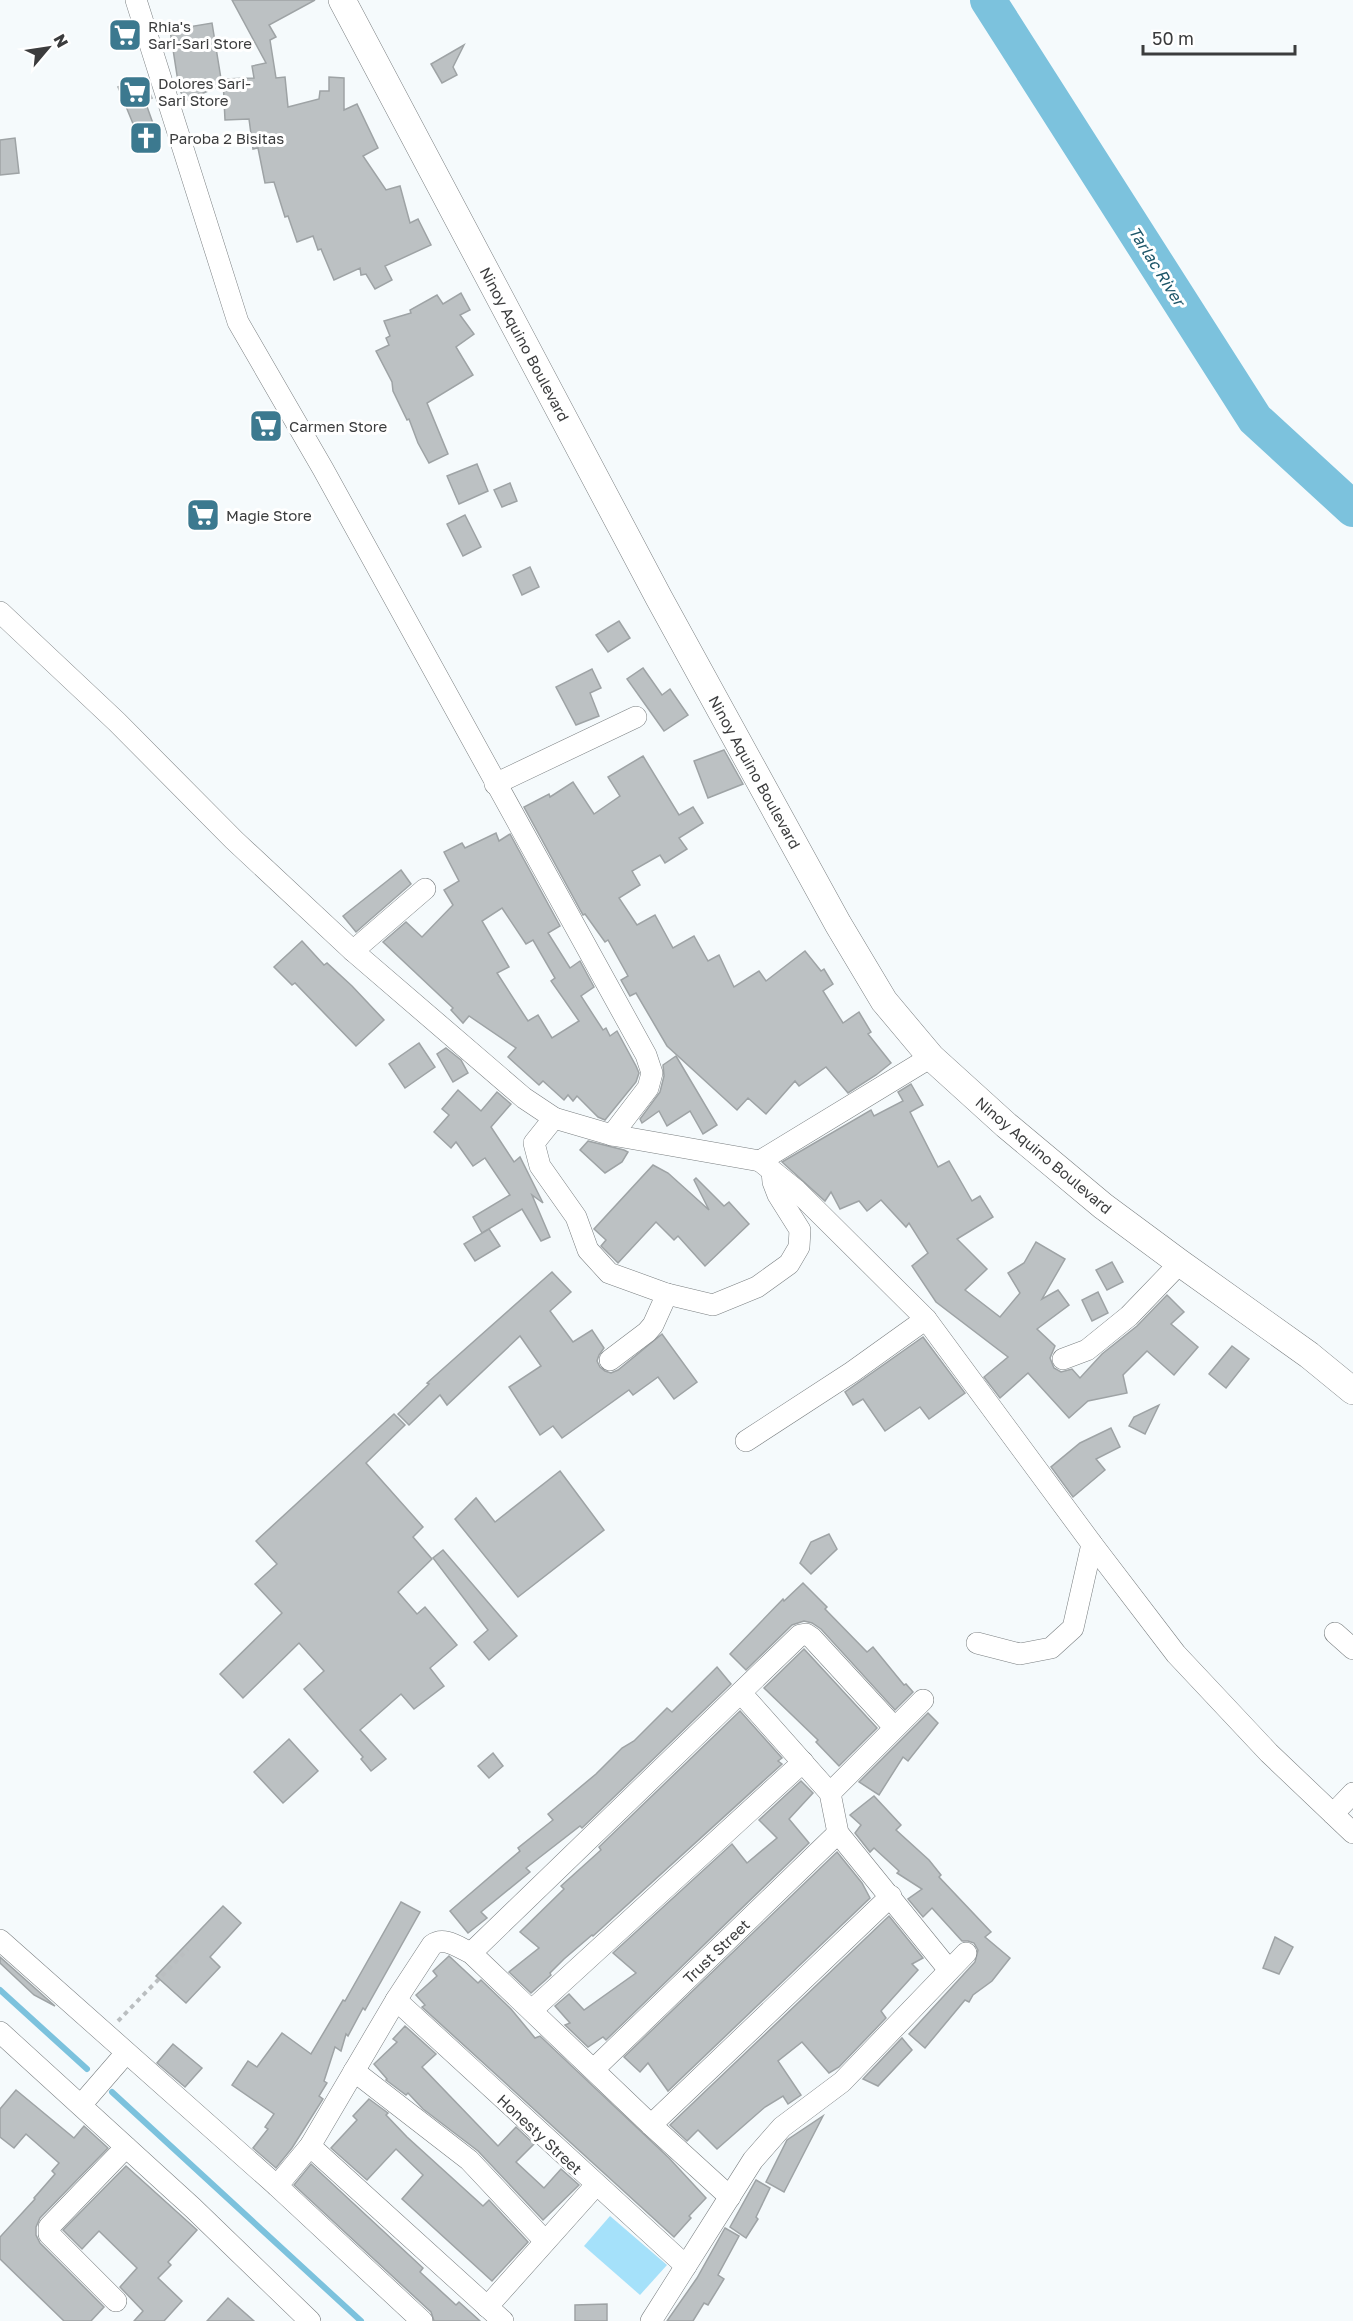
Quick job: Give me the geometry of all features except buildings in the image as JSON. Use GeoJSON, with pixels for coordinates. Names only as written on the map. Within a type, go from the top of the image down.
{"type":"FeatureCollection","features":[{"type":"Feature","properties":{"kind":"main road","name":"Ninoy Aquino Boulevard"},"geometry":{"type":"LineString","coordinates":[[342,0],[659,598],[838,924],[884,1001],[931,1057],[1006,1125],[1103,1206],[1309,1355],[1353,1391]]}},
{"type":"Feature","properties":{"kind":"street"},"geometry":{"type":"LineString","coordinates":[[136,0],[238,322],[323,469],[646,1055],[652,1073],[648,1088],[612,1135]]}},
{"type":"Feature","properties":{"kind":"street"},"geometry":{"type":"LineString","coordinates":[[0,612],[117,722],[243,848],[353,951],[524,1098],[554,1118],[612,1135],[766,1166],[796,1190],[926,1319],[1092,1545],[1176,1654],[1269,1753],[1353,1833]]}},
{"type":"Feature","properties":{"kind":"street"},"geometry":{"type":"LineString","coordinates":[[495,784],[636,717]]}},
{"type":"Feature","properties":{"kind":"street"},"geometry":{"type":"LineString","coordinates":[[353,951],[425,889]]}},
{"type":"Feature","properties":{"kind":"street"},"geometry":{"type":"LineString","coordinates":[[766,1166],[931,1057]]}},
{"type":"Feature","properties":{"kind":"street"},"geometry":{"type":"LineString","coordinates":[[554,1118],[534,1143],[540,1167],[576,1217],[588,1250],[609,1273],[667,1294],[713,1305],[757,1287],[789,1264],[799,1247],[800,1230],[778,1195],[766,1166]]}},
{"type":"Feature","properties":{"kind":"street"},"geometry":{"type":"LineString","coordinates":[[1063,1359],[1087,1350],[1129,1316],[1179,1263]]}},
{"type":"Feature","properties":{"kind":"street"},"geometry":{"type":"LineString","coordinates":[[610,1360],[653,1325],[667,1294]]}},
{"type":"Feature","properties":{"kind":"street"},"geometry":{"type":"LineString","coordinates":[[746,1441],[852,1372],[926,1319]]}},
{"type":"Feature","properties":{"kind":"street"},"geometry":{"type":"LineString","coordinates":[[977,1643],[1020,1654],[1051,1648],[1073,1628],[1092,1545]]}},
{"type":"Feature","properties":{"kind":"street"},"geometry":{"type":"LineString","coordinates":[[1335,1633],[1353,1649]]}},
{"type":"Feature","properties":{"kind":"street"},"geometry":{"type":"LineString","coordinates":[[471,1953],[800,1635],[812,1638],[894,1727]]}},
{"type":"Feature","properties":{"kind":"street"},"geometry":{"type":"LineString","coordinates":[[741,1693],[830,1793],[838,1833],[949,1970]]}},
{"type":"Feature","properties":{"kind":"street"},"geometry":{"type":"LineString","coordinates":[[830,1793],[923,1700]]}},
{"type":"Feature","properties":{"kind":"street"},"geometry":{"type":"LineString","coordinates":[[532,2010],[803,1762]]}},
{"type":"Feature","properties":{"kind":"street"},"geometry":{"type":"LineString","coordinates":[[1334,1814],[1353,1793]]}},
{"type":"Feature","properties":{"kind":"street","name":"Trust Street"},"geometry":{"type":"LineString","coordinates":[[594,2070],[838,1833]]}},
{"type":"Feature","properties":{"kind":"street"},"geometry":{"type":"LineString","coordinates":[[651,2125],[891,1896]]}},
{"type":"Feature","properties":{"kind":"street"},"geometry":{"type":"LineString","coordinates":[[0,1940],[277,2186],[422,2321]]}},
{"type":"Feature","properties":{"kind":"street"},"geometry":{"type":"LineString","coordinates":[[277,2186],[310,2146],[396,2000],[432,1945],[438,1941],[444,1941],[471,1953],[729,2197]]}},
{"type":"Feature","properties":{"kind":"street"},"geometry":{"type":"LineString","coordinates":[[651,2321],[753,2160],[782,2127],[842,2082],[966,1953]]}},
{"type":"Feature","properties":{"kind":"street","name":"Honesty Street"},"geometry":{"type":"LineString","coordinates":[[396,2000],[686,2266]]}},
{"type":"Feature","properties":{"kind":"street"},"geometry":{"type":"LineString","coordinates":[[0,2032],[193,2208],[310,2321]]}},
{"type":"Feature","properties":{"kind":"street"},"geometry":{"type":"LineString","coordinates":[[81,2105],[126,2053]]}},
{"type":"Feature","properties":{"kind":"street"},"geometry":{"type":"LineString","coordinates":[[354,2071],[469,2160],[545,2241]]}},
{"type":"Feature","properties":{"kind":"street"},"geometry":{"type":"LineString","coordinates":[[116,2301],[49,2234],[49,2227],[126,2146]]}},
{"type":"Feature","properties":{"kind":"street"},"geometry":{"type":"LineString","coordinates":[[310,2146],[495,2314],[545,2241],[596,2185]]}},
{"type":"Feature","properties":{"kind":"path"},"geometry":{"type":"LineString","coordinates":[[105,2034],[188,1949]]}},
{"type":"Feature","properties":{"kind":"shaded area"},"geometry":{"type":"Polygon","coordinates":[[[610,2216],[667,2265],[640,2295],[584,2246],[610,2216]]]}},
{"type":"Feature","properties":{"kind":"waterway","name":"Tarlac River"},"geometry":{"type":"LineString","coordinates":[[988,0],[1255,419],[1353,509]]}},
{"type":"Feature","properties":{"kind":"waterway"},"geometry":{"type":"LineString","coordinates":[[0,1990],[87,2069]]}},
{"type":"Feature","properties":{"kind":"waterway"},"geometry":{"type":"LineString","coordinates":[[112,2092],[361,2321]]}},
{"type":"Feature","properties":{"kind":"place","name":"Rhia's Sari-Sari Store"},"geometry":{"type":"Point","coordinates":[125,35]}},
{"type":"Feature","properties":{"kind":"place","name":"Dolores Sari- Sari Store"},"geometry":{"type":"Point","coordinates":[135,92]}},
{"type":"Feature","properties":{"kind":"place","name":"Paroba 2 Bisitas"},"geometry":{"type":"Point","coordinates":[146,138]}},
{"type":"Feature","properties":{"kind":"place","name":"Carmen Store"},"geometry":{"type":"Point","coordinates":[266,426]}},
{"type":"Feature","properties":{"kind":"place","name":"Magie Store"},"geometry":{"type":"Point","coordinates":[203,515]}}]}
